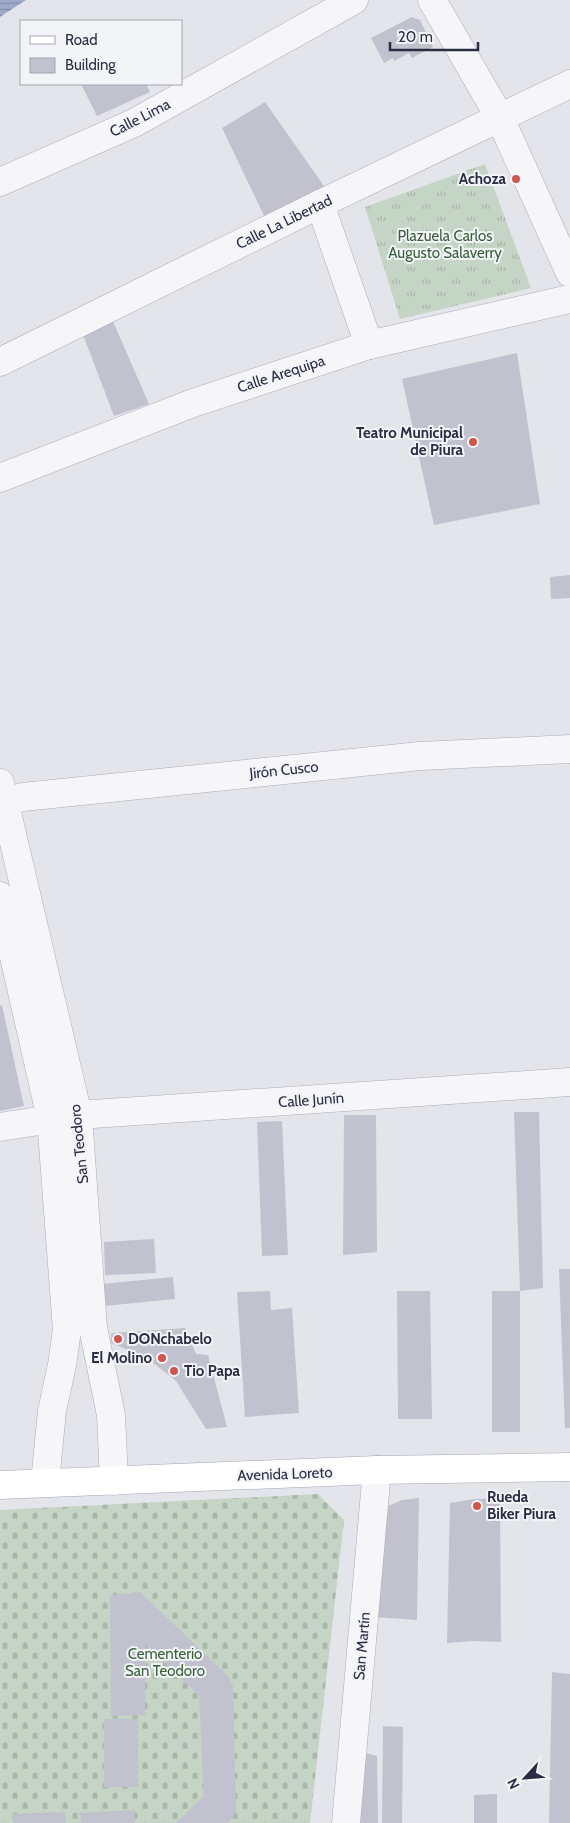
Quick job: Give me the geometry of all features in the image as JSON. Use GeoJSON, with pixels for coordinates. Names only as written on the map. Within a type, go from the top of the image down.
{"type":"FeatureCollection","features":[{"type":"Feature","properties":{"kind":"main road","name":"Avenida Loreto"},"geometry":{"type":"LineString","coordinates":[[0,1485],[378,1470],[570,1467]]}},
{"type":"Feature","properties":{"kind":"street","name":"Calle Lima"},"geometry":{"type":"LineString","coordinates":[[0,182],[134,122],[354,0]]}},
{"type":"Feature","properties":{"kind":"street"},"geometry":{"type":"LineString","coordinates":[[432,0],[500,118],[570,273]]}},
{"type":"Feature","properties":{"kind":"street","name":"Calle La Libertad"},"geometry":{"type":"LineString","coordinates":[[0,362],[320,204],[570,84]]}},
{"type":"Feature","properties":{"kind":"street"},"geometry":{"type":"LineString","coordinates":[[320,204],[369,344]]}},
{"type":"Feature","properties":{"kind":"street","name":"Calle Arequipa"},"geometry":{"type":"LineString","coordinates":[[0,478],[193,403],[369,344],[570,299]]}},
{"type":"Feature","properties":{"kind":"street","name":"Jirón Cusco"},"geometry":{"type":"LineString","coordinates":[[2,796],[23,797],[420,756],[570,749]]}},
{"type":"Feature","properties":{"kind":"street","name":"San Teodoro"},"geometry":{"type":"LineString","coordinates":[[2,796],[78,1115],[93,1328],[110,1415],[114,1481]]}},
{"type":"Feature","properties":{"kind":"street","name":"San Teodoro"},"geometry":{"type":"LineString","coordinates":[[0,896],[51,1118],[67,1330],[52,1411],[45,1482]]}},
{"type":"Feature","properties":{"kind":"street","name":"Calle Junín"},"geometry":{"type":"LineString","coordinates":[[0,1127],[78,1115],[570,1082]]}},
{"type":"Feature","properties":{"kind":"street","name":"San Martín"},"geometry":{"type":"LineString","coordinates":[[346,1823],[378,1470]]}},
{"type":"Feature","properties":{"kind":"green space","name":"Plazuela Carlos Augusto Salaverry"},"geometry":{"type":"Polygon","coordinates":[[[485,164],[531,288],[400,319],[365,207],[485,164]]]}},
{"type":"Feature","properties":{"kind":"green space","name":"Cementerio San Teodoro"},"geometry":{"type":"Polygon","coordinates":[[[318,1494],[344,1520],[310,1823],[0,1823],[0,1510],[318,1494]]]}},
{"type":"Feature","properties":{"kind":"water"},"geometry":{"type":"Polygon","coordinates":[[[0,0],[26,0],[0,17],[0,0]]]}},
{"type":"Feature","properties":{"kind":"building"},"geometry":{"type":"Polygon","coordinates":[[[412,17],[420,20],[433,47],[412,58],[409,53],[394,61],[393,58],[384,63],[371,38],[412,17]]]}},
{"type":"Feature","properties":{"kind":"building"},"geometry":{"type":"Polygon","coordinates":[[[82,85],[146,85],[150,92],[97,116],[82,85]]]}},
{"type":"Feature","properties":{"kind":"building"},"geometry":{"type":"Polygon","coordinates":[[[265,102],[331,196],[269,226],[222,128],[265,102]]]}},
{"type":"Feature","properties":{"kind":"building"},"geometry":{"type":"Polygon","coordinates":[[[112,319],[149,404],[114,416],[82,332],[112,319]]]}},
{"type":"Feature","properties":{"kind":"building","name":"Teatro Municipal de Piura"},"geometry":{"type":"Polygon","coordinates":[[[517,353],[540,504],[434,525],[402,379],[517,353]]]}},
{"type":"Feature","properties":{"kind":"building"},"geometry":{"type":"Polygon","coordinates":[[[570,575],[570,598],[551,599],[550,577],[570,575]]]}},
{"type":"Feature","properties":{"kind":"building"},"geometry":{"type":"Polygon","coordinates":[[[2,1005],[24,1106],[0,1111],[0,1006],[2,1005]]]}},
{"type":"Feature","properties":{"kind":"building"},"geometry":{"type":"Polygon","coordinates":[[[514,1112],[539,1112],[543,1288],[520,1291],[514,1112]]]}},
{"type":"Feature","properties":{"kind":"building"},"geometry":{"type":"Polygon","coordinates":[[[344,1115],[376,1115],[377,1252],[343,1255],[344,1115]]]}},
{"type":"Feature","properties":{"kind":"building"},"geometry":{"type":"Polygon","coordinates":[[[282,1121],[288,1255],[262,1256],[257,1122],[282,1121]]]}},
{"type":"Feature","properties":{"kind":"building"},"geometry":{"type":"Polygon","coordinates":[[[154,1239],[156,1273],[105,1275],[104,1242],[154,1239]]]}},
{"type":"Feature","properties":{"kind":"building"},"geometry":{"type":"Polygon","coordinates":[[[559,1269],[570,1269],[570,1428],[565,1428],[559,1269]]]}},
{"type":"Feature","properties":{"kind":"building"},"geometry":{"type":"Polygon","coordinates":[[[173,1277],[175,1299],[104,1306],[102,1284],[173,1277]]]}},
{"type":"Feature","properties":{"kind":"building"},"geometry":{"type":"Polygon","coordinates":[[[270,1291],[271,1310],[292,1308],[299,1413],[245,1417],[237,1292],[270,1291]]]}},
{"type":"Feature","properties":{"kind":"building"},"geometry":{"type":"Polygon","coordinates":[[[397,1291],[430,1291],[432,1419],[398,1419],[397,1291]]]}},
{"type":"Feature","properties":{"kind":"building"},"geometry":{"type":"Polygon","coordinates":[[[492,1291],[520,1291],[520,1432],[492,1432],[492,1291]]]}},
{"type":"Feature","properties":{"kind":"building"},"geometry":{"type":"Polygon","coordinates":[[[185,1328],[196,1354],[208,1355],[227,1427],[206,1429],[176,1381],[147,1358],[111,1343],[111,1333],[185,1328]]]}},
{"type":"Feature","properties":{"kind":"building"},"geometry":{"type":"Polygon","coordinates":[[[419,1498],[417,1620],[375,1617],[388,1506],[402,1500],[419,1498]]]}},
{"type":"Feature","properties":{"kind":"building"},"geometry":{"type":"Polygon","coordinates":[[[500,1498],[501,1642],[472,1641],[447,1643],[450,1503],[474,1499],[500,1498]]]}},
{"type":"Feature","properties":{"kind":"building"},"geometry":{"type":"Polygon","coordinates":[[[140,1592],[228,1676],[233,1686],[236,1813],[227,1823],[176,1823],[204,1796],[199,1696],[146,1645],[145,1715],[111,1716],[110,1595],[140,1592]]]}},
{"type":"Feature","properties":{"kind":"building"},"geometry":{"type":"Polygon","coordinates":[[[552,1672],[570,1674],[570,1823],[549,1823],[552,1672]]]}},
{"type":"Feature","properties":{"kind":"building"},"geometry":{"type":"Polygon","coordinates":[[[104,1719],[138,1719],[138,1787],[104,1787],[104,1719]]]}},
{"type":"Feature","properties":{"kind":"building"},"geometry":{"type":"Polygon","coordinates":[[[383,1726],[403,1727],[402,1823],[382,1823],[383,1726]]]}},
{"type":"Feature","properties":{"kind":"building"},"geometry":{"type":"Polygon","coordinates":[[[355,1750],[377,1756],[378,1823],[348,1823],[355,1750]]]}},
{"type":"Feature","properties":{"kind":"building"},"geometry":{"type":"Polygon","coordinates":[[[497,1794],[497,1823],[474,1823],[474,1795],[497,1794]]]}},
{"type":"Feature","properties":{"kind":"building"},"geometry":{"type":"Polygon","coordinates":[[[135,1810],[135,1823],[81,1823],[80,1813],[135,1810]]]}},
{"type":"Feature","properties":{"kind":"building"},"geometry":{"type":"Polygon","coordinates":[[[65,1812],[66,1823],[13,1823],[13,1814],[65,1812]]]}},
{"type":"Feature","properties":{"kind":"place","name":"Achoza"},"geometry":{"type":"Point","coordinates":[516,179]}},
{"type":"Feature","properties":{"kind":"place","name":"Teatro Municipal de Piura"},"geometry":{"type":"Point","coordinates":[473,442]}},
{"type":"Feature","properties":{"kind":"place","name":"DONchabelo"},"geometry":{"type":"Point","coordinates":[118,1339]}},
{"type":"Feature","properties":{"kind":"place","name":"El Molino"},"geometry":{"type":"Point","coordinates":[162,1358]}},
{"type":"Feature","properties":{"kind":"place","name":"Tio Papa"},"geometry":{"type":"Point","coordinates":[174,1371]}},
{"type":"Feature","properties":{"kind":"place","name":"Rueda Biker Piura"},"geometry":{"type":"Point","coordinates":[477,1506]}}]}
